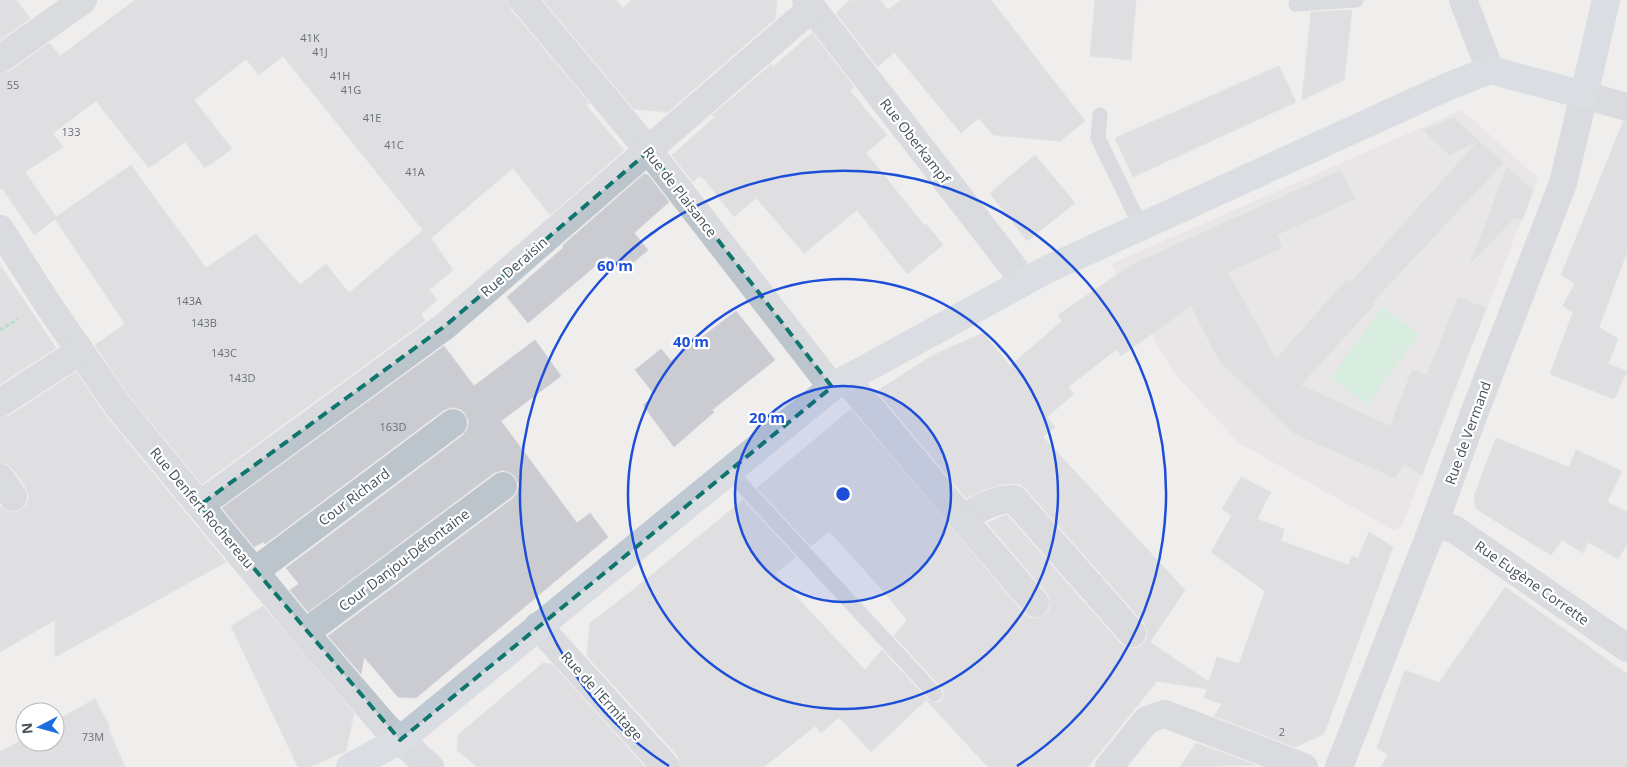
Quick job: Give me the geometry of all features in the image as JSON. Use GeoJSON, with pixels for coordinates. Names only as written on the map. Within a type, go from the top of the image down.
{"type":"FeatureCollection","features":[{"type":"Feature","properties":{"kind":"main road"},"geometry":{"type":"LineString","coordinates":[[350,767],[400,740],[839,383],[1022,283],[1449,86],[1490,70],[1584,95],[1606,0]]}},
{"type":"Feature","properties":{"kind":"street"},"geometry":{"type":"LineString","coordinates":[[0,59],[83,0]]}},
{"type":"Feature","properties":{"kind":"street","name":"Rue de Plaisance"},"geometry":{"type":"LineString","coordinates":[[523,0],[839,383],[963,519],[1035,603]]}},
{"type":"Feature","properties":{"kind":"street"},"geometry":{"type":"LineString","coordinates":[[1463,0],[1490,70]]}},
{"type":"Feature","properties":{"kind":"street","name":"Rue Deraisin"},"geometry":{"type":"LineString","coordinates":[[200,505],[446,326],[648,152],[809,4]]}},
{"type":"Feature","properties":{"kind":"street","name":"Rue Oberkampf"},"geometry":{"type":"LineString","coordinates":[[809,4],[1014,268],[1022,283]]}},
{"type":"Feature","properties":{"kind":"street"},"geometry":{"type":"LineString","coordinates":[[1584,95],[1627,107]]}},
{"type":"Feature","properties":{"kind":"street","name":"Rue de Vermand"},"geometry":{"type":"LineString","coordinates":[[1339,767],[1434,524],[1475,410],[1563,183],[1584,95]]}},
{"type":"Feature","properties":{"kind":"street","name":"Rue Denfert Rochereau"},"geometry":{"type":"LineString","coordinates":[[0,229],[118,406],[305,634],[385,726],[430,767]]}},
{"type":"Feature","properties":{"kind":"street"},"geometry":{"type":"LineString","coordinates":[[0,403],[80,350]]}},
{"type":"Feature","properties":{"kind":"street","name":"Cour Richard"},"geometry":{"type":"LineString","coordinates":[[255,571],[453,423]]}},
{"type":"Feature","properties":{"kind":"street","name":"Cour Danjou-Défontaine"},"geometry":{"type":"LineString","coordinates":[[305,634],[503,486]]}},
{"type":"Feature","properties":{"kind":"street"},"geometry":{"type":"LineString","coordinates":[[963,519],[977,509],[1000,499],[1014,499],[1132,633]]}},
{"type":"Feature","properties":{"kind":"street","name":"Rue Eugène Corrette"},"geometry":{"type":"LineString","coordinates":[[1434,524],[1454,529],[1627,648]]}},
{"type":"Feature","properties":{"kind":"street","name":"Rue de l'Ermitage"},"geometry":{"type":"LineString","coordinates":[[538,626],[666,767]]}},
{"type":"Feature","properties":{"kind":"street"},"geometry":{"type":"LineString","coordinates":[[1108,767],[1147,720],[1165,714],[1304,767]]}},
{"type":"Feature","properties":{"kind":"lane"},"geometry":{"type":"LineString","coordinates":[[1296,4],[1356,0]]}},
{"type":"Feature","properties":{"kind":"lane"},"geometry":{"type":"LineString","coordinates":[[1100,115],[1098,138],[1141,227]]}},
{"type":"Feature","properties":{"kind":"lane"},"geometry":{"type":"LineString","coordinates":[[729,471],[935,694]]}},
{"type":"Feature","properties":{"kind":"highlighted area"},"geometry":{"type":"Polygon","coordinates":[[[649,151],[832,387],[400,740],[200,505],[445,326],[649,151]]]}},
{"type":"Feature","properties":{"kind":"shaded area"},"geometry":{"type":"Polygon","coordinates":[[[1462,110],[1538,178],[1402,526],[1395,531],[1239,443],[1174,373],[1111,264],[1462,110]]]}},
{"type":"Feature","properties":{"kind":"green space"},"geometry":{"type":"Polygon","coordinates":[[[1383,307],[1419,335],[1367,405],[1330,378],[1383,307]]]}},
{"type":"Feature","properties":{"kind":"building"},"geometry":{"type":"Polygon","coordinates":[[[0,0],[16,0],[30,18],[0,40],[0,0]]]}},
{"type":"Feature","properties":{"kind":"building"},"geometry":{"type":"Polygon","coordinates":[[[135,0],[508,0],[511,10],[590,104],[585,104],[624,150],[550,215],[513,168],[431,238],[453,270],[429,290],[437,300],[421,314],[425,321],[202,484],[130,397],[95,345],[125,324],[55,219],[34,235],[2,188],[0,190],[0,74],[9,72],[49,43],[60,56],[135,0]],[[283,56],[259,75],[246,59],[194,100],[232,149],[205,168],[185,142],[149,168],[96,101],[53,133],[63,147],[25,172],[56,217],[131,165],[206,268],[256,234],[300,285],[326,264],[349,293],[423,230],[283,56]]]}},
{"type":"Feature","properties":{"kind":"building"},"geometry":{"type":"Polygon","coordinates":[[[543,0],[616,0],[623,8],[632,0],[777,0],[775,19],[668,112],[634,109],[543,0]]]}},
{"type":"Feature","properties":{"kind":"building"},"geometry":{"type":"Polygon","coordinates":[[[850,0],[880,0],[888,10],[901,0],[991,0],[1085,121],[1060,141],[993,135],[979,118],[961,133],[894,52],[878,67],[836,13],[850,0]]]}},
{"type":"Feature","properties":{"kind":"building"},"geometry":{"type":"Polygon","coordinates":[[[1095,0],[1136,0],[1131,60],[1090,56],[1095,0]]]}},
{"type":"Feature","properties":{"kind":"building"},"geometry":{"type":"Polygon","coordinates":[[[1352,10],[1344,80],[1302,100],[1311,12],[1352,10]]]}},
{"type":"Feature","properties":{"kind":"building"},"geometry":{"type":"Polygon","coordinates":[[[812,33],[854,87],[850,91],[887,135],[866,153],[924,225],[926,224],[943,245],[907,274],[857,210],[804,253],[756,198],[734,217],[705,180],[699,176],[693,182],[672,155],[716,116],[711,116],[773,63],[772,68],[812,33]]]}},
{"type":"Feature","properties":{"kind":"building"},"geometry":{"type":"Polygon","coordinates":[[[1279,66],[1296,102],[1133,177],[1115,138],[1279,66]]]}},
{"type":"Feature","properties":{"kind":"building"},"geometry":{"type":"Polygon","coordinates":[[[1454,118],[1503,163],[1373,302],[1375,304],[1301,385],[1390,426],[1412,370],[1427,375],[1458,297],[1486,308],[1422,475],[1404,464],[1395,478],[1295,434],[1219,361],[1191,306],[1121,356],[1117,349],[1068,387],[1074,394],[1047,417],[1055,427],[1043,437],[1185,590],[1150,642],[1209,682],[1217,657],[1239,664],[1265,591],[1211,552],[1232,515],[1222,509],[1241,477],[1271,492],[1257,519],[1284,529],[1281,541],[1349,565],[1352,556],[1358,558],[1369,532],[1393,547],[1324,734],[1295,747],[1214,716],[1222,704],[1204,698],[1207,689],[1157,681],[1088,767],[988,767],[926,700],[871,752],[839,717],[821,733],[815,726],[764,767],[681,767],[678,756],[587,656],[590,623],[743,500],[796,557],[775,574],[865,670],[882,650],[928,700],[937,703],[942,701],[944,692],[942,688],[894,636],[907,620],[880,587],[829,531],[811,546],[757,488],[851,409],[1024,614],[1030,618],[1045,615],[1050,608],[1050,600],[1047,593],[987,523],[1007,515],[1120,643],[1127,648],[1136,648],[1142,645],[1147,638],[1147,629],[1144,623],[1026,489],[1020,484],[1004,484],[988,488],[966,498],[877,391],[933,355],[983,333],[1010,366],[1062,321],[1058,315],[1131,265],[1341,170],[1355,199],[1277,235],[1282,248],[1228,272],[1276,359],[1347,279],[1351,282],[1477,142],[1449,155],[1423,130],[1454,118]]]}},
{"type":"Feature","properties":{"kind":"building"},"geometry":{"type":"Polygon","coordinates":[[[1623,122],[1627,122],[1627,252],[1599,327],[1618,339],[1608,364],[1627,371],[1614,399],[1550,374],[1573,312],[1563,306],[1575,283],[1561,275],[1623,122]]]}},
{"type":"Feature","properties":{"kind":"building"},"geometry":{"type":"Polygon","coordinates":[[[1035,155],[1075,203],[1027,241],[990,193],[1035,155]]]}},
{"type":"Feature","properties":{"kind":"building"},"geometry":{"type":"Polygon","coordinates":[[[1507,167],[1533,190],[1523,219],[1515,218],[1470,264],[1507,167]]]}},
{"type":"Feature","properties":{"kind":"building"},"geometry":{"type":"Polygon","coordinates":[[[644,174],[648,175],[669,202],[634,233],[648,250],[621,273],[607,256],[528,323],[507,297],[644,174]]]}},
{"type":"Feature","properties":{"kind":"building"},"geometry":{"type":"Polygon","coordinates":[[[0,265],[56,348],[0,384],[0,265]]]}},
{"type":"Feature","properties":{"kind":"building"},"geometry":{"type":"Polygon","coordinates":[[[736,311],[775,360],[712,410],[714,412],[674,447],[643,405],[655,395],[635,370],[661,349],[671,361],[736,311]]]}},
{"type":"Feature","properties":{"kind":"building"},"geometry":{"type":"Polygon","coordinates":[[[535,340],[561,376],[501,421],[577,523],[590,513],[608,537],[416,698],[398,697],[364,657],[361,674],[328,636],[512,499],[517,493],[519,485],[515,476],[502,470],[494,473],[308,612],[290,590],[299,584],[286,568],[462,436],[467,430],[469,422],[465,413],[460,409],[452,407],[444,410],[265,544],[263,542],[254,547],[222,508],[444,346],[474,386],[535,340]]]}},
{"type":"Feature","properties":{"kind":"building"},"geometry":{"type":"Polygon","coordinates":[[[76,372],[106,416],[226,562],[55,657],[55,620],[0,652],[0,506],[7,511],[15,512],[21,510],[27,504],[29,496],[13,469],[7,464],[0,463],[0,418],[9,416],[76,372]]]}},
{"type":"Feature","properties":{"kind":"building"},"geometry":{"type":"Polygon","coordinates":[[[1496,438],[1569,467],[1576,450],[1622,471],[1607,502],[1627,512],[1627,544],[1618,559],[1588,542],[1583,553],[1562,540],[1551,555],[1476,509],[1474,496],[1496,438]]]}},
{"type":"Feature","properties":{"kind":"building"},"geometry":{"type":"Polygon","coordinates":[[[1505,587],[1627,674],[1627,767],[1381,767],[1388,755],[1377,748],[1405,670],[1439,683],[1505,587]]]}},
{"type":"Feature","properties":{"kind":"building"},"geometry":{"type":"Polygon","coordinates":[[[263,606],[354,713],[346,751],[310,767],[298,767],[231,626],[263,606]]]}},
{"type":"Feature","properties":{"kind":"building"},"geometry":{"type":"Polygon","coordinates":[[[543,663],[552,664],[645,767],[477,767],[457,750],[458,735],[543,663]]]}},
{"type":"Feature","properties":{"kind":"building"},"geometry":{"type":"Polygon","coordinates":[[[95,699],[110,727],[108,728],[125,767],[0,767],[0,752],[15,744],[15,752],[65,752],[65,716],[95,699]]]}},
{"type":"Feature","properties":{"kind":"building"},"geometry":{"type":"Polygon","coordinates":[[[1196,743],[1256,765],[1180,767],[1196,743]]]}}]}
